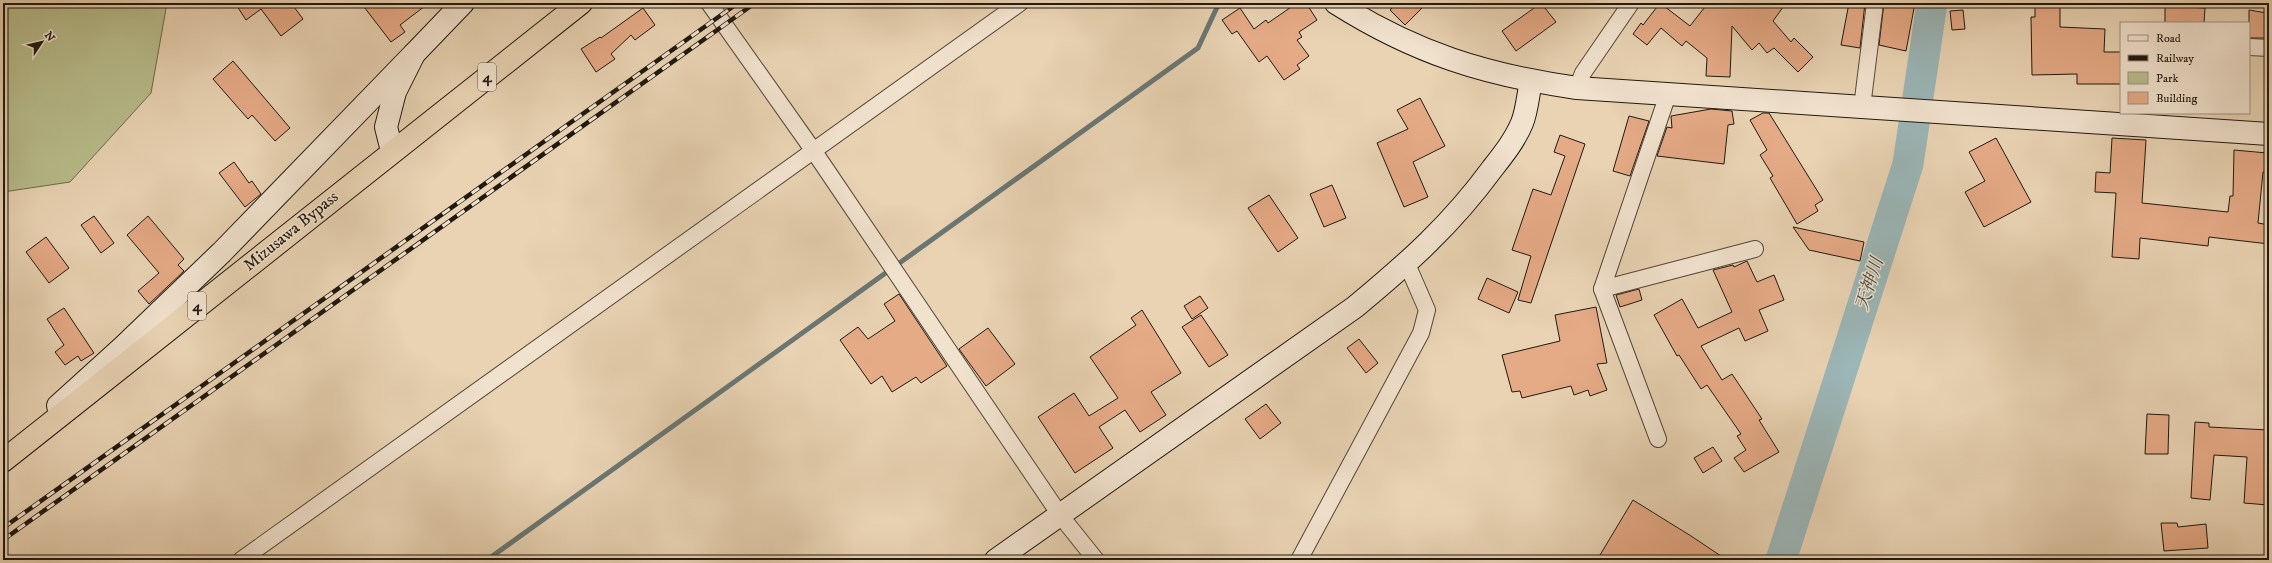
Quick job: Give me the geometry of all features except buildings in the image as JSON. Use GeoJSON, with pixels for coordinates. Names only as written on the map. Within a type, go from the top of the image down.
{"type":"FeatureCollection","features":[{"type":"Feature","properties":{"kind":"highway","name":"Mizusawa Bypass"},"geometry":{"type":"LineString","coordinates":[[3,461],[392,151],[581,3]]}},
{"type":"Feature","properties":{"kind":"street"},"geometry":{"type":"LineString","coordinates":[[3,457],[122,348],[216,257],[294,180],[463,3]]}},
{"type":"Feature","properties":{"kind":"street"},"geometry":{"type":"LineString","coordinates":[[710,3],[813,150],[1060,515],[1096,560]]}},
{"type":"Feature","properties":{"kind":"street"},"geometry":{"type":"LineString","coordinates":[[241,560],[1020,3]]}},
{"type":"Feature","properties":{"kind":"street"},"geometry":{"type":"LineString","coordinates":[[1336,3],[1369,24],[1414,46],[1485,71],[1531,81],[1577,88],[2269,134]]}},
{"type":"Feature","properties":{"kind":"street"},"geometry":{"type":"LineString","coordinates":[[1577,88],[1583,73],[1631,3]]}},
{"type":"Feature","properties":{"kind":"street"},"geometry":{"type":"LineString","coordinates":[[1862,107],[1875,3]]}},
{"type":"Feature","properties":{"kind":"street"},"geometry":{"type":"LineString","coordinates":[[2250,47],[2269,48]]}},
{"type":"Feature","properties":{"kind":"street"},"geometry":{"type":"LineString","coordinates":[[392,151],[386,127],[395,92],[414,54]]}},
{"type":"Feature","properties":{"kind":"street"},"geometry":{"type":"LineString","coordinates":[[996,560],[1355,307],[1407,264],[1440,233],[1477,189],[1512,142],[1522,123],[1531,81]]}},
{"type":"Feature","properties":{"kind":"street"},"geometry":{"type":"LineString","coordinates":[[1658,439],[1602,289],[1668,94]]}},
{"type":"Feature","properties":{"kind":"street"},"geometry":{"type":"LineString","coordinates":[[1602,289],[1755,249]]}},
{"type":"Feature","properties":{"kind":"street"},"geometry":{"type":"LineString","coordinates":[[1299,560],[1421,333],[1427,310],[1407,264]]}},
{"type":"Feature","properties":{"kind":"green space"},"geometry":{"type":"Polygon","coordinates":[[[3,3],[167,3],[151,93],[70,182],[3,192],[3,3]]]}},
{"type":"Feature","properties":{"kind":"waterway"},"geometry":{"type":"LineString","coordinates":[[487,560],[1198,48],[1219,3]]}},
{"type":"Feature","properties":{"kind":"waterway","name":"天神川"},"geometry":{"type":"LineString","coordinates":[[1781,560],[1908,164],[1932,3]]}},
{"type":"Feature","properties":{"kind":"railway"},"geometry":{"type":"LineString","coordinates":[[3,528],[738,3]]}},
{"type":"Feature","properties":{"kind":"railway"},"geometry":{"type":"LineString","coordinates":[[3,540],[755,3]]}}]}
